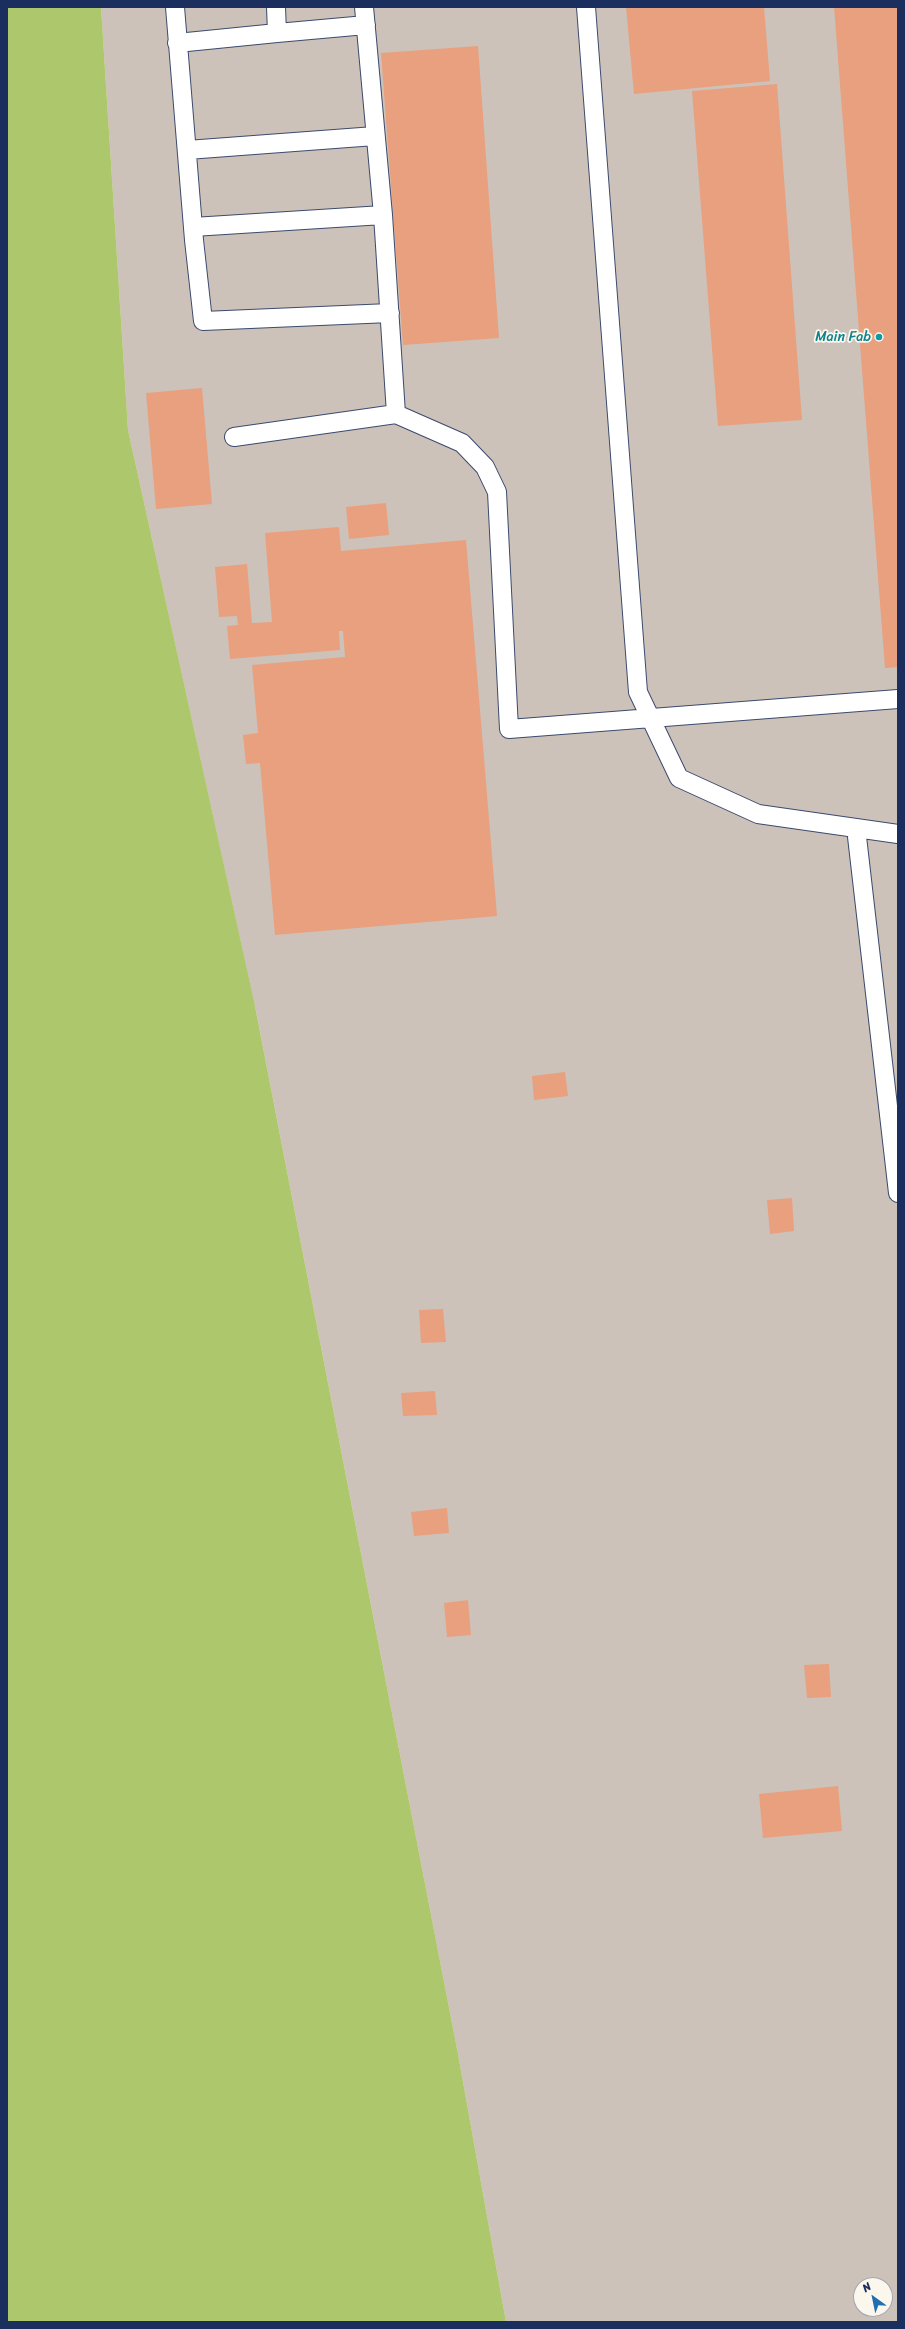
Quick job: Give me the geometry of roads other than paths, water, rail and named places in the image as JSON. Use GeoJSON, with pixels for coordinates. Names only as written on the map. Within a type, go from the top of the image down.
{"type":"FeatureCollection","features":[{"type":"Feature","properties":{"kind":"lane"},"geometry":{"type":"LineString","coordinates":[[175,7],[193,227],[203,321],[390,313]]}},
{"type":"Feature","properties":{"kind":"lane"},"geometry":{"type":"LineString","coordinates":[[276,7],[277,33]]}},
{"type":"Feature","properties":{"kind":"lane"},"geometry":{"type":"LineString","coordinates":[[364,7],[383,215],[396,414]]}},
{"type":"Feature","properties":{"kind":"lane"},"geometry":{"type":"LineString","coordinates":[[586,7],[638,692],[679,778],[758,814],[898,834]]}},
{"type":"Feature","properties":{"kind":"lane"},"geometry":{"type":"LineString","coordinates":[[177,43],[366,25]]}},
{"type":"Feature","properties":{"kind":"lane"},"geometry":{"type":"LineString","coordinates":[[187,150],[375,136]]}},
{"type":"Feature","properties":{"kind":"lane"},"geometry":{"type":"LineString","coordinates":[[193,227],[383,215]]}},
{"type":"Feature","properties":{"kind":"lane"},"geometry":{"type":"LineString","coordinates":[[234,437],[396,414],[462,443],[486,467],[497,492],[508,729],[898,699]]}},
{"type":"Feature","properties":{"kind":"lane"},"geometry":{"type":"LineString","coordinates":[[856,828],[898,1193]]}},
{"type":"Feature","properties":{"kind":"place","name":"Main Fab"},"geometry":{"type":"Point","coordinates":[879,337]}}]}
